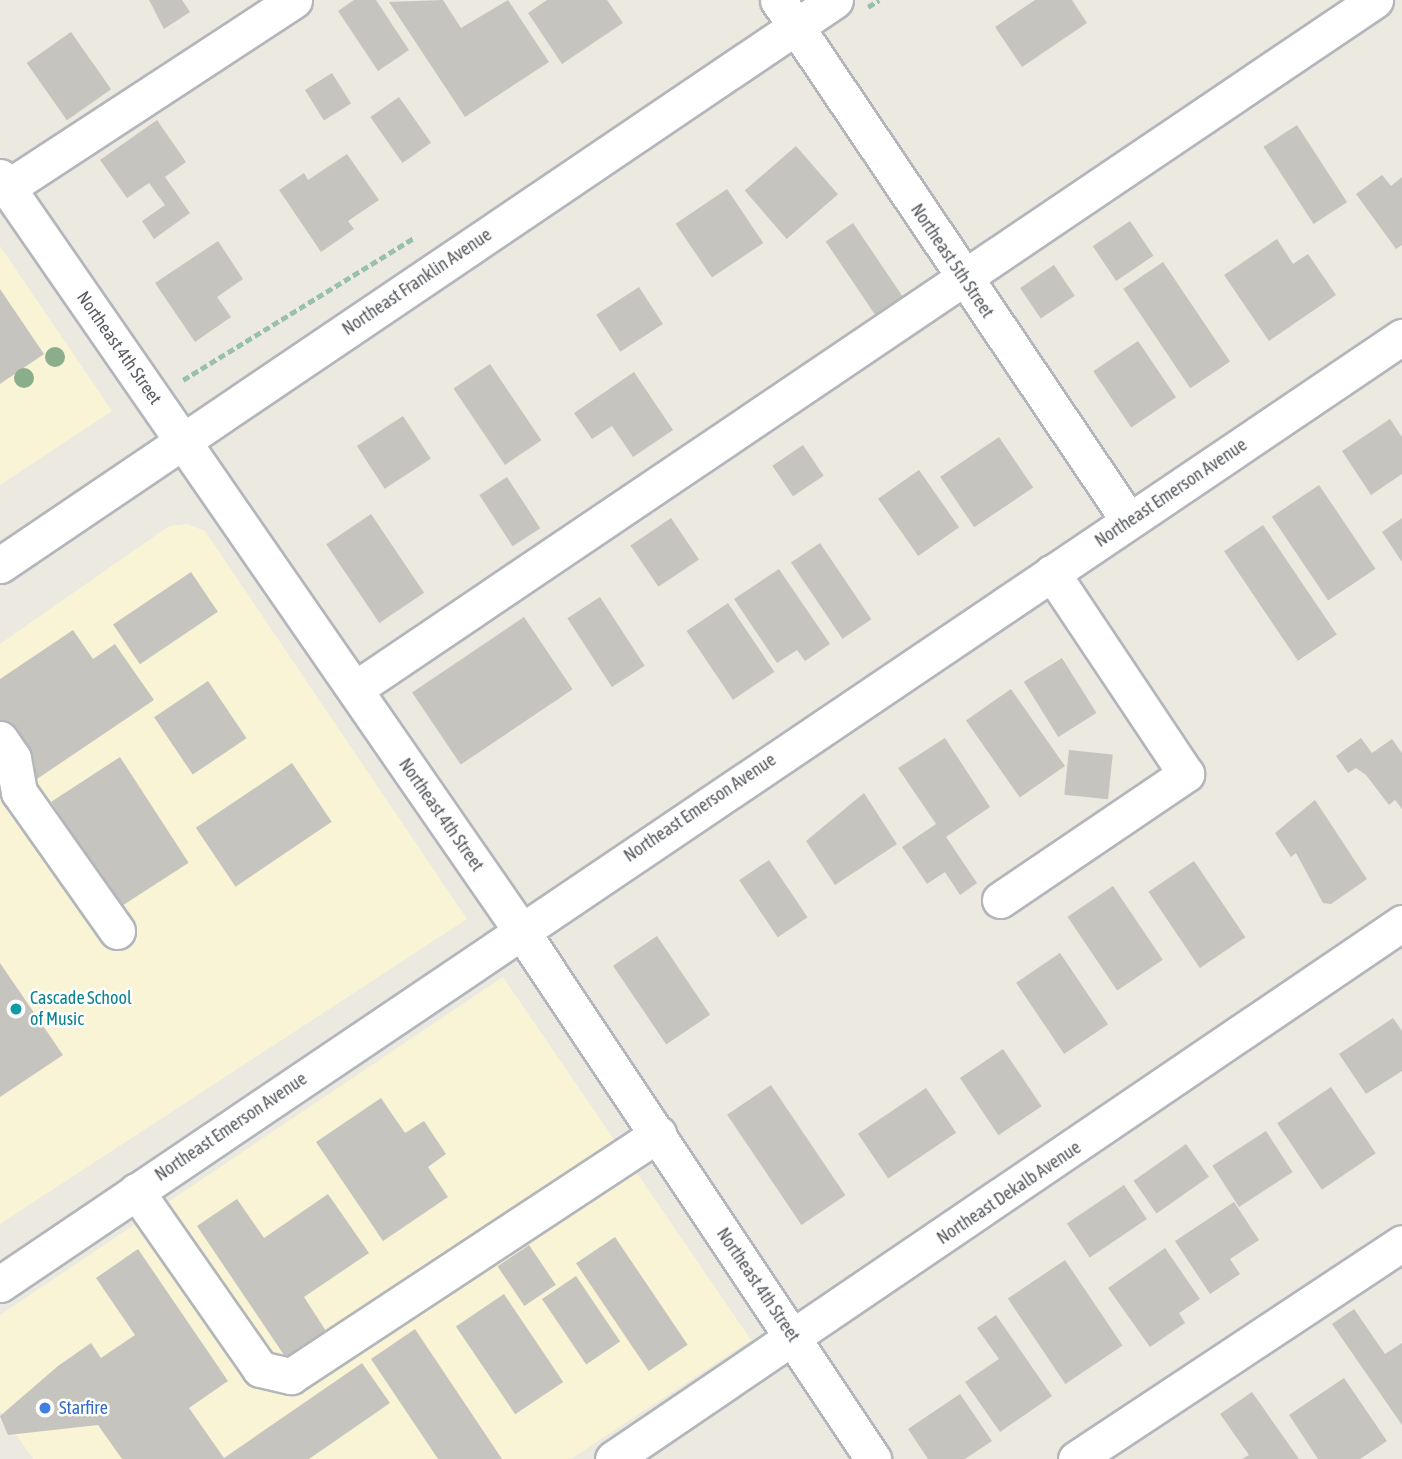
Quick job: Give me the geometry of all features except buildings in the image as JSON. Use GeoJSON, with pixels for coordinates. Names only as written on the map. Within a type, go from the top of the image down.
{"type":"FeatureCollection","features":[{"type":"Feature","properties":{"kind":"street"},"geometry":{"type":"LineString","coordinates":[[4,182],[293,0]]}},
{"type":"Feature","properties":{"kind":"street","name":"Northeast Franklin Avenue"},"geometry":{"type":"LineString","coordinates":[[0,565],[184,440],[787,13],[835,0]]}},
{"type":"Feature","properties":{"kind":"street"},"geometry":{"type":"LineString","coordinates":[[355,689],[1375,0]]}},
{"type":"Feature","properties":{"kind":"street","name":"Northeast 5th Street"},"geometry":{"type":"LineString","coordinates":[[787,13],[1129,521]]}},
{"type":"Feature","properties":{"kind":"street","name":"Northeast 4th Street"},"geometry":{"type":"LineString","coordinates":[[4,182],[520,929],[873,1459]]}},
{"type":"Feature","properties":{"kind":"street","name":"Northeast Emerson Avenue"},"geometry":{"type":"LineString","coordinates":[[0,1284],[520,929],[1402,337]]}},
{"type":"Feature","properties":{"kind":"street"},"geometry":{"type":"LineString","coordinates":[[1000,900],[1186,774],[1052,573]]}},
{"type":"Feature","properties":{"kind":"street"},"geometry":{"type":"LineString","coordinates":[[0,739],[13,758],[19,792],[117,931]]}},
{"type":"Feature","properties":{"kind":"street","name":"Northeast Dekalb Avenue"},"geometry":{"type":"LineString","coordinates":[[613,1459],[794,1340],[1400,928]]}},
{"type":"Feature","properties":{"kind":"street"},"geometry":{"type":"LineString","coordinates":[[136,1191],[260,1369],[291,1376],[657,1134]]}},
{"type":"Feature","properties":{"kind":"street"},"geometry":{"type":"LineString","coordinates":[[1076,1459],[1402,1243]]}},
{"type":"Feature","properties":{"kind":"shaded area"},"geometry":{"type":"Polygon","coordinates":[[[0,246],[112,411],[0,485],[0,246]]]}},
{"type":"Feature","properties":{"kind":"shaded area"},"geometry":{"type":"Polygon","coordinates":[[[187,524],[205,531],[467,919],[0,1224],[0,644],[169,526],[187,524]]]}},
{"type":"Feature","properties":{"kind":"shaded area"},"geometry":{"type":"Polygon","coordinates":[[[503,977],[751,1340],[571,1459],[33,1459],[0,1411],[0,1315],[503,977]]]}},
{"type":"Feature","properties":{"kind":"place","name":"Cascade School of Music"},"geometry":{"type":"Point","coordinates":[16,1009]}},
{"type":"Feature","properties":{"kind":"place","name":"Starfire"},"geometry":{"type":"Point","coordinates":[45,1408]}}]}
